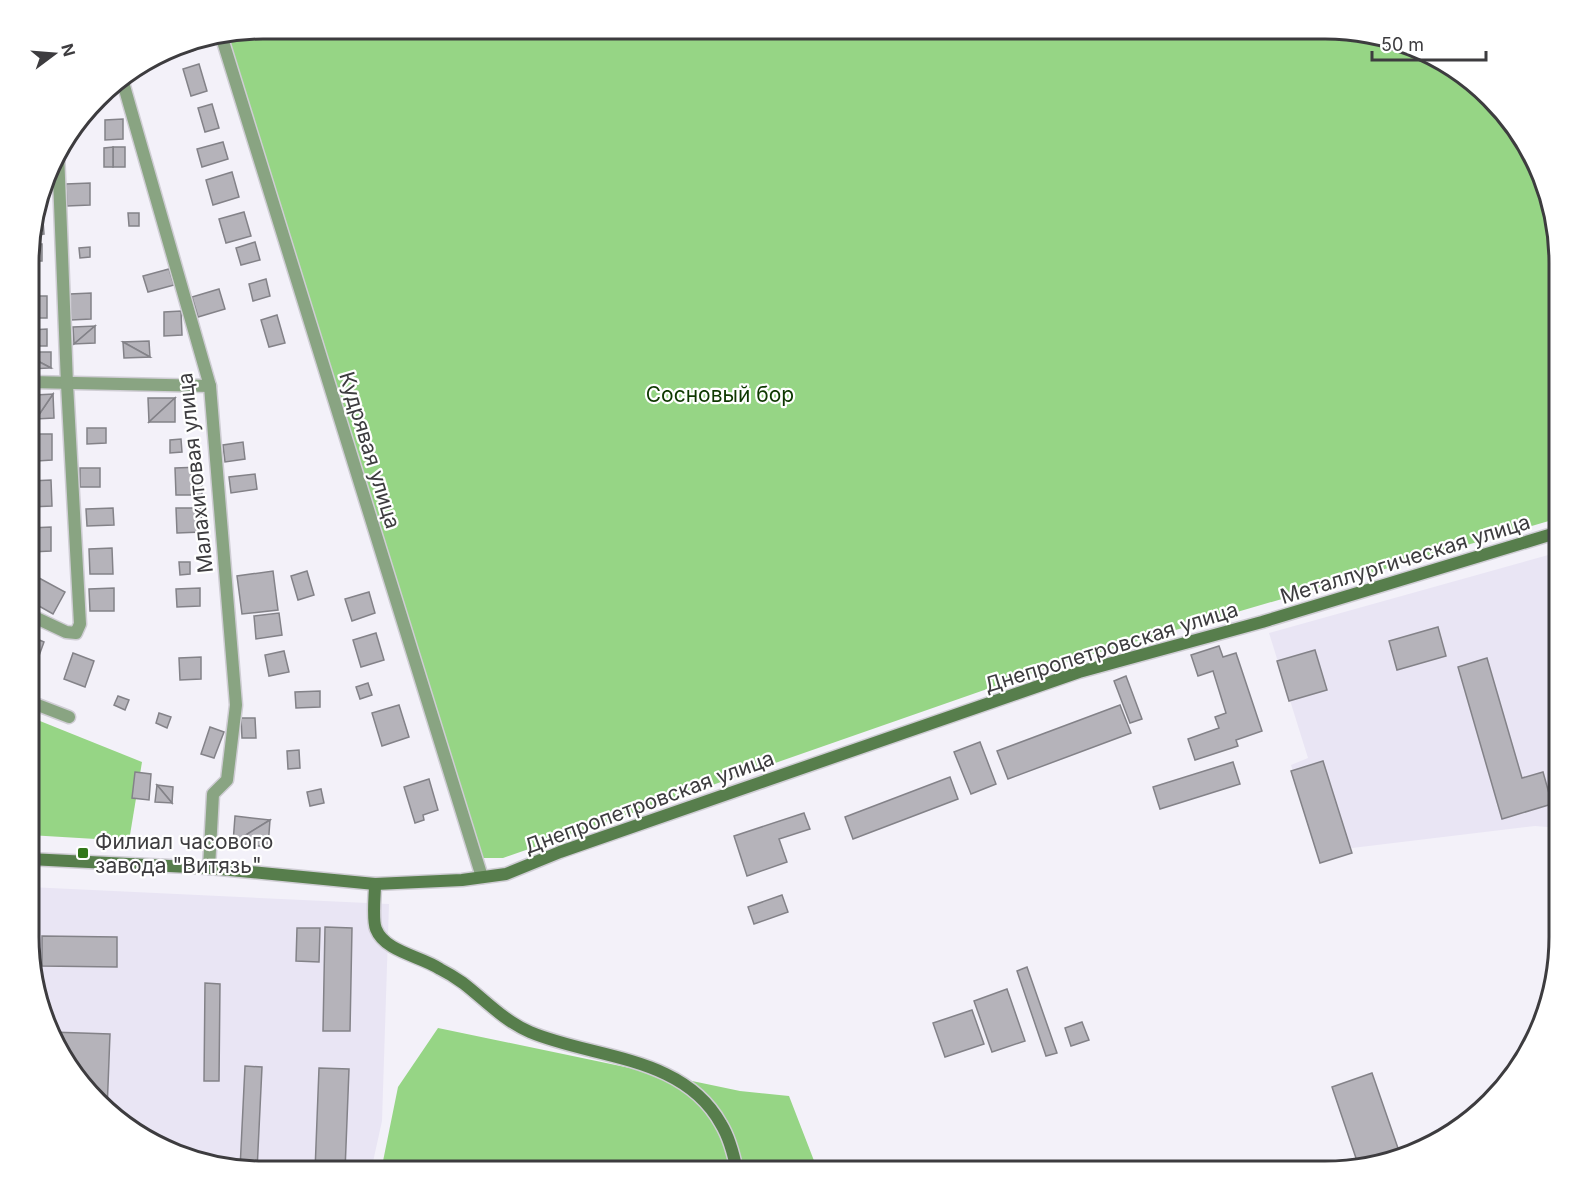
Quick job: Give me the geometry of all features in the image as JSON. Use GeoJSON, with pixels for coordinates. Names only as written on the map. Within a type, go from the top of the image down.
{"type":"FeatureCollection","features":[{"type":"Feature","properties":{"kind":"street","name":"Кудрявая улица"},"geometry":{"type":"LineString","coordinates":[[223,43],[482,877]]}},
{"type":"Feature","properties":{"kind":"street","name":"Малахитовая улица"},"geometry":{"type":"LineString","coordinates":[[124,87],[210,386],[237,705],[227,780],[213,794],[208,868]]}},
{"type":"Feature","properties":{"kind":"street"},"geometry":{"type":"LineString","coordinates":[[39,619],[66,632],[76,633],[80,624],[59,172]]}},
{"type":"Feature","properties":{"kind":"street"},"geometry":{"type":"LineString","coordinates":[[39,382],[210,386]]}},
{"type":"Feature","properties":{"kind":"street","name":"Металлургическая улица"},"geometry":{"type":"LineString","coordinates":[[1262,622],[1549,535]]}},
{"type":"Feature","properties":{"kind":"street","name":"Днепропетровская улица"},"geometry":{"type":"LineString","coordinates":[[39,860],[208,868],[375,884],[506,874],[560,852],[1079,672],[1262,622]]}},
{"type":"Feature","properties":{"kind":"street"},"geometry":{"type":"LineString","coordinates":[[39,705],[69,717]]}},
{"type":"Feature","properties":{"kind":"street"},"geometry":{"type":"LineString","coordinates":[[375,884],[375,928],[385,942],[434,965],[463,983],[504,1017],[528,1031],[574,1047],[656,1068],[684,1083],[701,1096],[722,1124],[734,1161]]}},
{"type":"Feature","properties":{"kind":"shaded area"},"geometry":{"type":"Polygon","coordinates":[[[1549,555],[1549,827],[1535,826],[1319,852],[1291,765],[1308,758],[1269,633],[1549,555]]]}},
{"type":"Feature","properties":{"kind":"shaded area"},"geometry":{"type":"Polygon","coordinates":[[[39,887],[389,904],[382,1121],[373,1161],[249,1161],[220,1157],[191,1149],[164,1138],[127,1115],[85,1073],[69,1049],[56,1022],[43,980],[39,951],[39,887]]]}},
{"type":"Feature","properties":{"kind":"green space","name":"Сосновый бор"},"geometry":{"type":"Polygon","coordinates":[[[249,39],[1339,39],[1383,47],[1424,62],[1461,85],[1503,127],[1526,164],[1537,191],[1545,220],[1549,249],[1549,521],[1056,665],[503,858],[481,858],[228,42],[249,39]]]}},
{"type":"Feature","properties":{"kind":"green space"},"geometry":{"type":"Polygon","coordinates":[[[39,721],[142,762],[129,841],[39,836],[39,721]]]}},
{"type":"Feature","properties":{"kind":"green space"},"geometry":{"type":"Polygon","coordinates":[[[438,1028],[740,1091],[789,1096],[814,1161],[383,1161],[398,1087],[438,1028]]]}},
{"type":"Feature","properties":{"kind":"building"},"geometry":{"type":"Polygon","coordinates":[[[199,64],[207,91],[191,96],[183,69],[199,64]]]}},
{"type":"Feature","properties":{"kind":"building"},"geometry":{"type":"Polygon","coordinates":[[[212,104],[219,128],[205,132],[198,108],[212,104]]]}},
{"type":"Feature","properties":{"kind":"building"},"geometry":{"type":"Polygon","coordinates":[[[123,119],[123,139],[105,140],[105,120],[123,119]]]}},
{"type":"Feature","properties":{"kind":"building"},"geometry":{"type":"Polygon","coordinates":[[[223,142],[228,159],[202,167],[197,149],[223,142]]]}},
{"type":"Feature","properties":{"kind":"building"},"geometry":{"type":"Polygon","coordinates":[[[113,147],[125,147],[125,167],[113,167],[113,147]]]}},
{"type":"Feature","properties":{"kind":"building"},"geometry":{"type":"Polygon","coordinates":[[[113,147],[113,167],[104,167],[104,148],[113,147]]]}},
{"type":"Feature","properties":{"kind":"building"},"geometry":{"type":"Polygon","coordinates":[[[232,172],[239,197],[213,205],[206,180],[232,172]]]}},
{"type":"Feature","properties":{"kind":"building"},"geometry":{"type":"Polygon","coordinates":[[[90,183],[90,205],[67,206],[66,184],[90,183]]]}},
{"type":"Feature","properties":{"kind":"building"},"geometry":{"type":"Polygon","coordinates":[[[244,212],[251,236],[226,243],[219,219],[244,212]]]}},
{"type":"Feature","properties":{"kind":"building"},"geometry":{"type":"Polygon","coordinates":[[[128,213],[139,213],[139,226],[129,226],[128,213]]]}},
{"type":"Feature","properties":{"kind":"building"},"geometry":{"type":"Polygon","coordinates":[[[255,242],[260,260],[241,265],[236,248],[255,242]]]}},
{"type":"Feature","properties":{"kind":"building"},"geometry":{"type":"Polygon","coordinates":[[[40,244],[42,244],[42,261],[39,261],[40,244]]]}},
{"type":"Feature","properties":{"kind":"building"},"geometry":{"type":"Polygon","coordinates":[[[90,247],[90,257],[80,258],[79,248],[90,247]]]}},
{"type":"Feature","properties":{"kind":"building"},"geometry":{"type":"Polygon","coordinates":[[[169,269],[174,285],[148,292],[143,276],[169,269]]]}},
{"type":"Feature","properties":{"kind":"building"},"geometry":{"type":"Polygon","coordinates":[[[266,279],[270,296],[253,301],[249,284],[266,279]]]}},
{"type":"Feature","properties":{"kind":"building"},"geometry":{"type":"Polygon","coordinates":[[[219,289],[225,309],[198,317],[192,297],[219,289]]]}},
{"type":"Feature","properties":{"kind":"building"},"geometry":{"type":"Polygon","coordinates":[[[91,293],[91,319],[71,320],[70,294],[91,293]]]}},
{"type":"Feature","properties":{"kind":"building"},"geometry":{"type":"Polygon","coordinates":[[[39,296],[47,296],[47,318],[39,318],[39,296]]]}},
{"type":"Feature","properties":{"kind":"building"},"geometry":{"type":"Polygon","coordinates":[[[181,311],[182,335],[164,336],[164,312],[181,311]]]}},
{"type":"Feature","properties":{"kind":"building"},"geometry":{"type":"Polygon","coordinates":[[[277,315],[285,343],[269,347],[261,320],[277,315]]]}},
{"type":"Feature","properties":{"kind":"building"},"geometry":{"type":"Polygon","coordinates":[[[95,326],[74,344],[73,327],[95,326]]]}},
{"type":"Feature","properties":{"kind":"building"},"geometry":{"type":"Polygon","coordinates":[[[95,326],[95,343],[74,344],[95,326]]]}},
{"type":"Feature","properties":{"kind":"building"},"geometry":{"type":"Polygon","coordinates":[[[39,329],[47,329],[47,346],[39,346],[39,329]]]}},
{"type":"Feature","properties":{"kind":"building"},"geometry":{"type":"Polygon","coordinates":[[[149,341],[150,357],[123,342],[149,341]]]}},
{"type":"Feature","properties":{"kind":"building"},"geometry":{"type":"Polygon","coordinates":[[[123,342],[150,357],[124,358],[123,342]]]}},
{"type":"Feature","properties":{"kind":"building"},"geometry":{"type":"Polygon","coordinates":[[[39,352],[51,352],[51,368],[39,362],[39,352]]]}},
{"type":"Feature","properties":{"kind":"building"},"geometry":{"type":"Polygon","coordinates":[[[39,362],[51,368],[39,369],[39,362]]]}},
{"type":"Feature","properties":{"kind":"building"},"geometry":{"type":"Polygon","coordinates":[[[53,394],[54,418],[39,419],[39,415],[53,394]]]}},
{"type":"Feature","properties":{"kind":"building"},"geometry":{"type":"Polygon","coordinates":[[[53,394],[39,415],[39,395],[53,394]]]}},
{"type":"Feature","properties":{"kind":"building"},"geometry":{"type":"Polygon","coordinates":[[[148,398],[175,398],[149,422],[148,398]]]}},
{"type":"Feature","properties":{"kind":"building"},"geometry":{"type":"Polygon","coordinates":[[[175,398],[175,422],[149,422],[175,398]]]}},
{"type":"Feature","properties":{"kind":"building"},"geometry":{"type":"Polygon","coordinates":[[[87,428],[106,428],[106,443],[87,444],[87,428]]]}},
{"type":"Feature","properties":{"kind":"building"},"geometry":{"type":"Polygon","coordinates":[[[39,434],[52,434],[52,460],[39,461],[39,434]]]}},
{"type":"Feature","properties":{"kind":"building"},"geometry":{"type":"Polygon","coordinates":[[[181,439],[182,452],[170,453],[170,440],[181,439]]]}},
{"type":"Feature","properties":{"kind":"building"},"geometry":{"type":"Polygon","coordinates":[[[243,442],[245,459],[225,462],[223,445],[243,442]]]}},
{"type":"Feature","properties":{"kind":"building"},"geometry":{"type":"Polygon","coordinates":[[[201,467],[202,495],[176,495],[175,468],[201,467]]]}},
{"type":"Feature","properties":{"kind":"building"},"geometry":{"type":"Polygon","coordinates":[[[80,468],[100,468],[100,487],[80,487],[80,468]]]}},
{"type":"Feature","properties":{"kind":"building"},"geometry":{"type":"Polygon","coordinates":[[[255,474],[257,489],[231,493],[229,477],[255,474]]]}},
{"type":"Feature","properties":{"kind":"building"},"geometry":{"type":"Polygon","coordinates":[[[51,480],[52,506],[39,507],[39,481],[51,480]]]}},
{"type":"Feature","properties":{"kind":"building"},"geometry":{"type":"Polygon","coordinates":[[[113,508],[114,525],[87,526],[86,509],[113,508]]]}},
{"type":"Feature","properties":{"kind":"building"},"geometry":{"type":"Polygon","coordinates":[[[176,508],[201,508],[202,532],[177,533],[176,508]]]}},
{"type":"Feature","properties":{"kind":"building"},"geometry":{"type":"Polygon","coordinates":[[[51,527],[51,551],[39,552],[39,528],[51,527]]]}},
{"type":"Feature","properties":{"kind":"building"},"geometry":{"type":"Polygon","coordinates":[[[112,548],[113,574],[90,574],[89,549],[112,548]]]}},
{"type":"Feature","properties":{"kind":"building"},"geometry":{"type":"Polygon","coordinates":[[[179,562],[190,562],[190,574],[180,575],[179,562]]]}},
{"type":"Feature","properties":{"kind":"building"},"geometry":{"type":"Polygon","coordinates":[[[273,571],[278,610],[242,614],[237,576],[273,571]]]}},
{"type":"Feature","properties":{"kind":"building"},"geometry":{"type":"Polygon","coordinates":[[[307,571],[314,595],[298,600],[291,576],[307,571]]]}},
{"type":"Feature","properties":{"kind":"building"},"geometry":{"type":"Polygon","coordinates":[[[39,578],[65,592],[53,614],[39,606],[39,578]]]}},
{"type":"Feature","properties":{"kind":"building"},"geometry":{"type":"Polygon","coordinates":[[[114,588],[114,611],[90,611],[89,589],[114,588]]]}},
{"type":"Feature","properties":{"kind":"building"},"geometry":{"type":"Polygon","coordinates":[[[200,588],[200,606],[177,607],[176,589],[200,588]]]}},
{"type":"Feature","properties":{"kind":"building"},"geometry":{"type":"Polygon","coordinates":[[[369,592],[375,613],[352,621],[345,599],[369,592]]]}},
{"type":"Feature","properties":{"kind":"building"},"geometry":{"type":"Polygon","coordinates":[[[279,613],[282,635],[256,639],[254,616],[279,613]]]}},
{"type":"Feature","properties":{"kind":"building"},"geometry":{"type":"Polygon","coordinates":[[[1438,627],[1446,656],[1397,670],[1389,641],[1438,627]]]}},
{"type":"Feature","properties":{"kind":"building"},"geometry":{"type":"Polygon","coordinates":[[[376,633],[384,660],[361,667],[353,640],[376,633]]]}},
{"type":"Feature","properties":{"kind":"building"},"geometry":{"type":"Polygon","coordinates":[[[39,640],[44,642],[39,656],[39,640]]]}},
{"type":"Feature","properties":{"kind":"building"},"geometry":{"type":"Polygon","coordinates":[[[1219,646],[1223,657],[1236,653],[1262,731],[1236,740],[1238,746],[1195,760],[1188,739],[1219,728],[1215,717],[1226,713],[1213,671],[1198,676],[1191,655],[1219,646]]]}},
{"type":"Feature","properties":{"kind":"building"},"geometry":{"type":"Polygon","coordinates":[[[1315,650],[1327,690],[1289,701],[1277,661],[1315,650]]]}},
{"type":"Feature","properties":{"kind":"building"},"geometry":{"type":"Polygon","coordinates":[[[284,651],[289,672],[269,676],[265,655],[284,651]]]}},
{"type":"Feature","properties":{"kind":"building"},"geometry":{"type":"Polygon","coordinates":[[[73,653],[94,661],[85,687],[64,679],[73,653]]]}},
{"type":"Feature","properties":{"kind":"building"},"geometry":{"type":"Polygon","coordinates":[[[201,657],[201,679],[180,680],[179,658],[201,657]]]}},
{"type":"Feature","properties":{"kind":"building"},"geometry":{"type":"Polygon","coordinates":[[[1487,658],[1522,778],[1543,772],[1549,793],[1549,805],[1502,819],[1458,667],[1487,658]]]}},
{"type":"Feature","properties":{"kind":"building"},"geometry":{"type":"Polygon","coordinates":[[[1126,676],[1142,719],[1130,723],[1114,681],[1126,676]]]}},
{"type":"Feature","properties":{"kind":"building"},"geometry":{"type":"Polygon","coordinates":[[[368,683],[372,695],[360,699],[356,687],[368,683]]]}},
{"type":"Feature","properties":{"kind":"building"},"geometry":{"type":"Polygon","coordinates":[[[320,691],[320,707],[296,708],[295,692],[320,691]]]}},
{"type":"Feature","properties":{"kind":"building"},"geometry":{"type":"Polygon","coordinates":[[[118,696],[129,700],[125,710],[114,705],[118,696]]]}},
{"type":"Feature","properties":{"kind":"building"},"geometry":{"type":"Polygon","coordinates":[[[399,705],[409,737],[382,746],[372,713],[399,705]]]}},
{"type":"Feature","properties":{"kind":"building"},"geometry":{"type":"Polygon","coordinates":[[[1120,705],[1131,733],[1008,779],[997,751],[1120,705]]]}},
{"type":"Feature","properties":{"kind":"building"},"geometry":{"type":"Polygon","coordinates":[[[159,713],[171,717],[167,728],[156,723],[159,713]]]}},
{"type":"Feature","properties":{"kind":"building"},"geometry":{"type":"Polygon","coordinates":[[[241,718],[255,718],[256,738],[242,738],[241,718]]]}},
{"type":"Feature","properties":{"kind":"building"},"geometry":{"type":"Polygon","coordinates":[[[210,727],[224,732],[214,758],[201,754],[210,727]]]}},
{"type":"Feature","properties":{"kind":"building"},"geometry":{"type":"Polygon","coordinates":[[[980,742],[996,784],[971,794],[954,752],[980,742]]]}},
{"type":"Feature","properties":{"kind":"building"},"geometry":{"type":"Polygon","coordinates":[[[299,750],[300,768],[288,769],[287,751],[299,750]]]}},
{"type":"Feature","properties":{"kind":"building"},"geometry":{"type":"Polygon","coordinates":[[[1323,761],[1352,853],[1320,863],[1291,771],[1323,761]]]}},
{"type":"Feature","properties":{"kind":"building"},"geometry":{"type":"Polygon","coordinates":[[[1233,762],[1240,784],[1160,809],[1153,787],[1233,762]]]}},
{"type":"Feature","properties":{"kind":"building"},"geometry":{"type":"Polygon","coordinates":[[[135,772],[151,774],[149,800],[132,798],[135,772]]]}},
{"type":"Feature","properties":{"kind":"building"},"geometry":{"type":"Polygon","coordinates":[[[950,777],[958,799],[853,839],[845,817],[950,777]]]}},
{"type":"Feature","properties":{"kind":"building"},"geometry":{"type":"Polygon","coordinates":[[[429,779],[438,810],[423,815],[424,820],[415,823],[404,787],[429,779]]]}},
{"type":"Feature","properties":{"kind":"building"},"geometry":{"type":"Polygon","coordinates":[[[157,785],[173,787],[172,803],[157,785]]]}},
{"type":"Feature","properties":{"kind":"building"},"geometry":{"type":"Polygon","coordinates":[[[157,785],[172,803],[155,802],[157,785]]]}},
{"type":"Feature","properties":{"kind":"building"},"geometry":{"type":"Polygon","coordinates":[[[321,789],[324,803],[310,806],[307,792],[321,789]]]}},
{"type":"Feature","properties":{"kind":"building"},"geometry":{"type":"Polygon","coordinates":[[[804,813],[810,829],[779,839],[787,862],[747,876],[734,836],[804,813]]]}},
{"type":"Feature","properties":{"kind":"building"},"geometry":{"type":"Polygon","coordinates":[[[235,816],[270,820],[233,843],[235,816]]]}},
{"type":"Feature","properties":{"kind":"building"},"geometry":{"type":"Polygon","coordinates":[[[270,820],[268,847],[233,843],[270,820]]]}},
{"type":"Feature","properties":{"kind":"building"},"geometry":{"type":"Polygon","coordinates":[[[782,895],[788,912],[754,924],[748,907],[782,895]]]}},
{"type":"Feature","properties":{"kind":"building"},"geometry":{"type":"Polygon","coordinates":[[[325,927],[352,928],[350,1031],[323,1031],[325,927]]]}},
{"type":"Feature","properties":{"kind":"building"},"geometry":{"type":"Polygon","coordinates":[[[297,928],[320,928],[319,962],[296,961],[297,928]]]}},
{"type":"Feature","properties":{"kind":"building"},"geometry":{"type":"Polygon","coordinates":[[[42,936],[117,937],[117,967],[42,966],[42,936]]]}},
{"type":"Feature","properties":{"kind":"building"},"geometry":{"type":"Polygon","coordinates":[[[1027,967],[1057,1053],[1046,1056],[1017,971],[1027,967]]]}},
{"type":"Feature","properties":{"kind":"building"},"geometry":{"type":"Polygon","coordinates":[[[205,983],[220,984],[219,1081],[204,1081],[205,983]]]}},
{"type":"Feature","properties":{"kind":"building"},"geometry":{"type":"Polygon","coordinates":[[[1007,989],[1025,1041],[992,1052],[974,1001],[1007,989]]]}},
{"type":"Feature","properties":{"kind":"building"},"geometry":{"type":"Polygon","coordinates":[[[972,1010],[984,1044],[945,1057],[933,1023],[972,1010]]]}},
{"type":"Feature","properties":{"kind":"building"},"geometry":{"type":"Polygon","coordinates":[[[1082,1022],[1089,1040],[1071,1046],[1065,1028],[1082,1022]]]}},
{"type":"Feature","properties":{"kind":"building"},"geometry":{"type":"Polygon","coordinates":[[[60,1032],[110,1034],[108,1098],[85,1073],[60,1032]]]}},
{"type":"Feature","properties":{"kind":"building"},"geometry":{"type":"Polygon","coordinates":[[[245,1066],[262,1067],[257,1161],[240,1160],[245,1066]]]}},
{"type":"Feature","properties":{"kind":"building"},"geometry":{"type":"Polygon","coordinates":[[[319,1068],[349,1069],[345,1161],[315,1161],[319,1068]]]}},
{"type":"Feature","properties":{"kind":"building"},"geometry":{"type":"Polygon","coordinates":[[[1372,1073],[1398,1149],[1356,1159],[1332,1087],[1372,1073]]]}},
{"type":"Feature","properties":{"kind":"place","name":"Филиал часового завода \"Витязь\""},"geometry":{"type":"Point","coordinates":[83,853]}}]}
